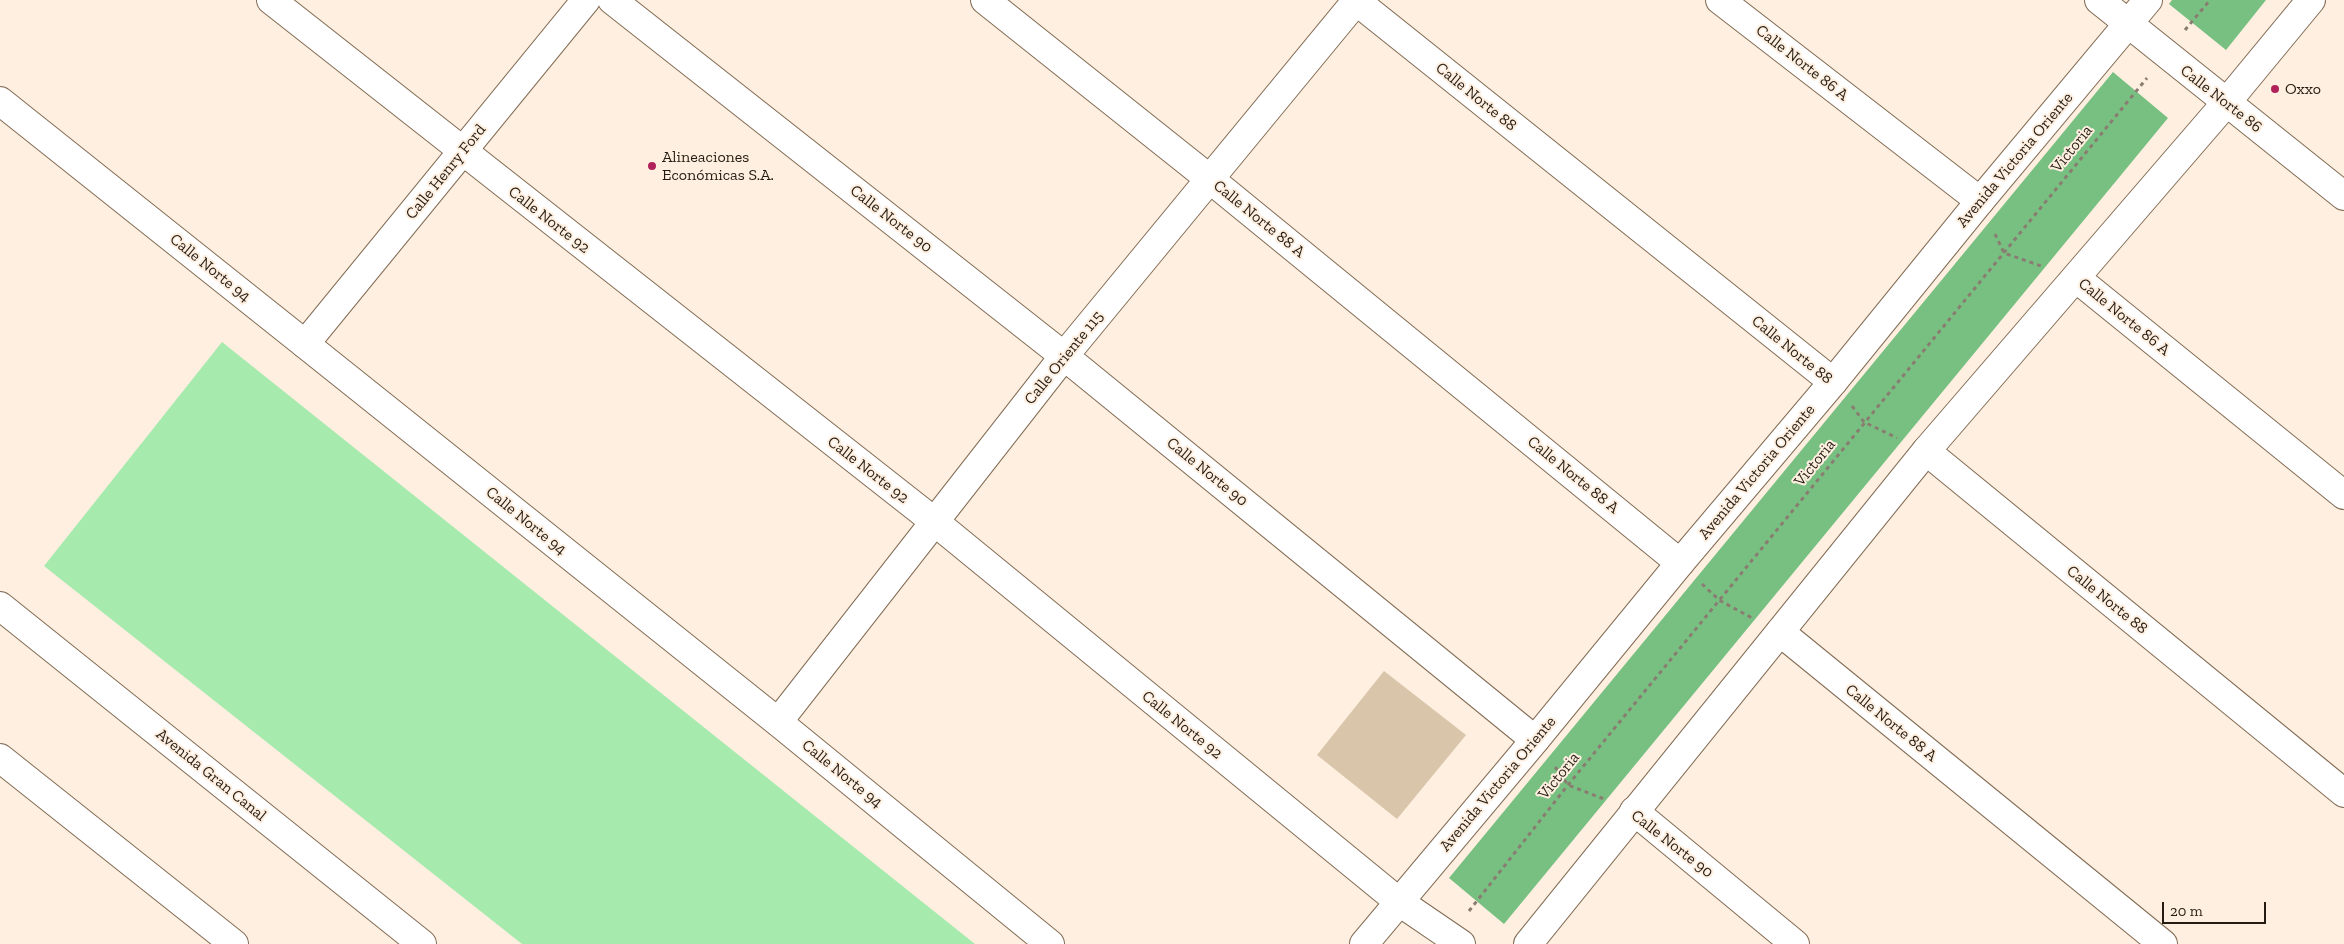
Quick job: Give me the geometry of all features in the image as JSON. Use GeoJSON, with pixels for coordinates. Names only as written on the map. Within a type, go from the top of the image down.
{"type":"FeatureCollection","features":[{"type":"Feature","properties":{"kind":"street","name":"Calle Norte 92"},"geometry":{"type":"LineString","coordinates":[[271,0],[462,153],[935,522],[1398,902],[1455,940]]}},
{"type":"Feature","properties":{"kind":"street","name":"Calle Henry Ford"},"geometry":{"type":"LineString","coordinates":[[305,344],[586,0]]}},
{"type":"Feature","properties":{"kind":"street","name":"Calle Norte 90"},"geometry":{"type":"LineString","coordinates":[[612,0],[1064,356],[1535,740]]}},
{"type":"Feature","properties":{"kind":"street","name":"Calle Norte 88 A"},"geometry":{"type":"LineString","coordinates":[[985,0],[1211,180],[1680,563]]}},
{"type":"Feature","properties":{"kind":"street","name":"Calle Oriente 115"},"geometry":{"type":"LineString","coordinates":[[778,722],[1064,356],[1211,180],[1356,0]]}},
{"type":"Feature","properties":{"kind":"street","name":"Calle Norte 88"},"geometry":{"type":"LineString","coordinates":[[1356,0],[1833,382]]}},
{"type":"Feature","properties":{"kind":"street","name":"Calle Norte 86 A"},"geometry":{"type":"LineString","coordinates":[[1720,0],[1980,202]]}},
{"type":"Feature","properties":{"kind":"street","name":"Calle Norte 86"},"geometry":{"type":"LineString","coordinates":[[2099,0],[2344,196]]}},
{"type":"Feature","properties":{"kind":"street","name":"Avenida Victoria Oriente"},"geometry":{"type":"LineString","coordinates":[[1364,944],[1833,382],[2148,0]]}},
{"type":"Feature","properties":{"kind":"street"},"geometry":{"type":"LineString","coordinates":[[1528,944],[1926,451],[2076,278],[2311,0]]}},
{"type":"Feature","properties":{"kind":"street","name":"Calle Norte 94"},"geometry":{"type":"LineString","coordinates":[[0,101],[778,722],[1050,944]]}},
{"type":"Feature","properties":{"kind":"street","name":"Calle Norte 86 A"},"geometry":{"type":"LineString","coordinates":[[2076,278],[2344,495]]}},
{"type":"Feature","properties":{"kind":"street","name":"Calle Norte 88"},"geometry":{"type":"LineString","coordinates":[[1926,451],[2344,793]]}},
{"type":"Feature","properties":{"kind":"street","name":"Avenida Gran Canal"},"geometry":{"type":"LineString","coordinates":[[0,606],[422,944]]}},
{"type":"Feature","properties":{"kind":"street","name":"Calle Norte 88 A"},"geometry":{"type":"LineString","coordinates":[[1780,632],[2163,944]]}},
{"type":"Feature","properties":{"kind":"street"},"geometry":{"type":"LineString","coordinates":[[0,758],[234,944]]}},
{"type":"Feature","properties":{"kind":"street","name":"Calle Norte 90"},"geometry":{"type":"LineString","coordinates":[[1634,811],[1795,944]]}},
{"type":"Feature","properties":{"kind":"path","name":"Victoria"},"geometry":{"type":"LineString","coordinates":[[1455,940],[1568,784],[2210,0]]}},
{"type":"Feature","properties":{"kind":"path"},"geometry":{"type":"LineString","coordinates":[[1980,202],[2004,253]]}},
{"type":"Feature","properties":{"kind":"path","name":"Calle Norte 86 A"},"geometry":{"type":"LineString","coordinates":[[2004,253],[2076,278]]}},
{"type":"Feature","properties":{"kind":"path","name":"Calle Norte 88"},"geometry":{"type":"LineString","coordinates":[[1833,382],[1864,422],[1926,451]]}},
{"type":"Feature","properties":{"kind":"path"},"geometry":{"type":"LineString","coordinates":[[1680,563],[1719,600],[1780,632]]}},
{"type":"Feature","properties":{"kind":"path"},"geometry":{"type":"LineString","coordinates":[[1535,740],[1568,784]]}},
{"type":"Feature","properties":{"kind":"path","name":"Calle Norte 90"},"geometry":{"type":"LineString","coordinates":[[1568,784],[1634,811]]}},
{"type":"Feature","properties":{"kind":"green space"},"geometry":{"type":"Polygon","coordinates":[[[2172,0],[2266,0],[2226,50],[2169,4],[2172,0]]]}},
{"type":"Feature","properties":{"kind":"green space"},"geometry":{"type":"Polygon","coordinates":[[[2113,72],[2168,118],[1504,924],[1449,878],[2113,72]]]}},
{"type":"Feature","properties":{"kind":"green space"},"geometry":{"type":"Polygon","coordinates":[[[222,342],[975,944],[522,944],[44,566],[222,342]]]}},
{"type":"Feature","properties":{"kind":"building"},"geometry":{"type":"Polygon","coordinates":[[[1384,671],[1466,735],[1397,819],[1317,755],[1384,671]]]}},
{"type":"Feature","properties":{"kind":"place","name":"Oxxo"},"geometry":{"type":"Point","coordinates":[2275,89]}},
{"type":"Feature","properties":{"kind":"place","name":"Alineaciones Económicas S.A."},"geometry":{"type":"Point","coordinates":[652,166]}}]}
